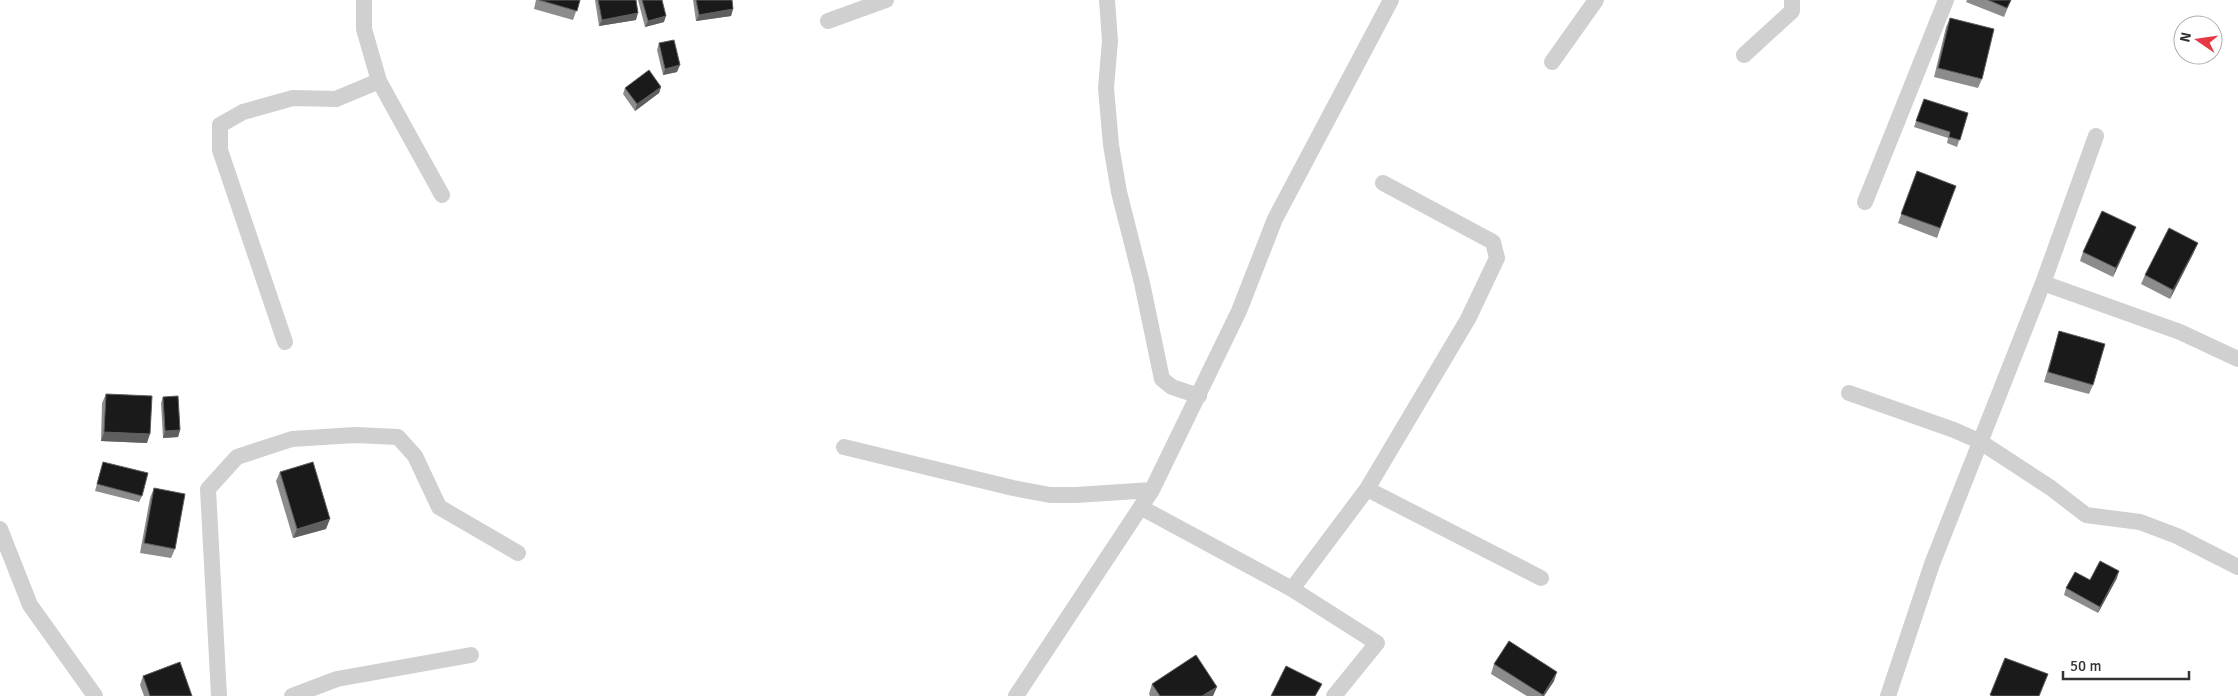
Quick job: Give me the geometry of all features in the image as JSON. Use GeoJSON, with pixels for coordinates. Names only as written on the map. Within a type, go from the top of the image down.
{"type":"FeatureCollection","features":[{"type":"Feature","properties":{"kind":"street"},"geometry":{"type":"LineString","coordinates":[[364,0],[364,29],[379,81],[442,195]]}},
{"type":"Feature","properties":{"kind":"street"},"geometry":{"type":"LineString","coordinates":[[828,21],[886,0]]}},
{"type":"Feature","properties":{"kind":"street"},"geometry":{"type":"LineString","coordinates":[[1107,0],[1110,41],[1106,88],[1111,145],[1119,192],[1142,283],[1162,379],[1172,387],[1199,396]]}},
{"type":"Feature","properties":{"kind":"street"},"geometry":{"type":"LineString","coordinates":[[1016,696],[1142,508],[1152,490],[1239,311],[1275,219],[1391,0]]}},
{"type":"Feature","properties":{"kind":"street"},"geometry":{"type":"LineString","coordinates":[[1552,62],[1596,0]]}},
{"type":"Feature","properties":{"kind":"street"},"geometry":{"type":"LineString","coordinates":[[1744,55],[1792,12],[1792,0]]}},
{"type":"Feature","properties":{"kind":"street"},"geometry":{"type":"LineString","coordinates":[[1865,202],[1946,0]]}},
{"type":"Feature","properties":{"kind":"street"},"geometry":{"type":"LineString","coordinates":[[285,342],[220,150],[220,125],[243,112],[293,98],[336,99],[379,81]]}},
{"type":"Feature","properties":{"kind":"street"},"geometry":{"type":"LineString","coordinates":[[1888,696],[1932,564],[2043,282],[2096,136]]}},
{"type":"Feature","properties":{"kind":"street"},"geometry":{"type":"LineString","coordinates":[[1292,588],[1367,489],[1468,319],[1497,258],[1493,242],[1383,183]]}},
{"type":"Feature","properties":{"kind":"street"},"geometry":{"type":"LineString","coordinates":[[2043,282],[2180,332],[2238,359]]}},
{"type":"Feature","properties":{"kind":"street"},"geometry":{"type":"LineString","coordinates":[[1849,393],[1954,430],[1979,441],[2051,488],[2086,515],[2140,522],[2178,536],[2238,567]]}},
{"type":"Feature","properties":{"kind":"street"},"geometry":{"type":"LineString","coordinates":[[219,696],[208,489],[237,457],[292,439],[355,435],[398,437],[415,456],[439,507],[518,553]]}},
{"type":"Feature","properties":{"kind":"street"},"geometry":{"type":"LineString","coordinates":[[844,448],[1013,488],[1050,494],[1076,495],[1152,490]]}},
{"type":"Feature","properties":{"kind":"street"},"geometry":{"type":"LineString","coordinates":[[1367,489],[1541,578]]}},
{"type":"Feature","properties":{"kind":"street"},"geometry":{"type":"LineString","coordinates":[[1142,508],[1292,588],[1377,643],[1334,696]]}},
{"type":"Feature","properties":{"kind":"street"},"geometry":{"type":"LineString","coordinates":[[0,529],[30,605],[95,696]]}},
{"type":"Feature","properties":{"kind":"street"},"geometry":{"type":"LineString","coordinates":[[292,696],[337,679],[471,655]]}},
{"type":"Feature","properties":{"kind":"building"},"geometry":{"type":"Polygon","coordinates":[[[539,0],[580,0],[577,11],[539,0]]]}},
{"type":"Feature","properties":{"kind":"building"},"geometry":{"type":"Polygon","coordinates":[[[598,0],[636,0],[638,13],[602,20],[598,0]]]}},
{"type":"Feature","properties":{"kind":"building"},"geometry":{"type":"Polygon","coordinates":[[[642,0],[662,0],[666,16],[648,21],[642,0]]]}},
{"type":"Feature","properties":{"kind":"building"},"geometry":{"type":"Polygon","coordinates":[[[696,0],[732,0],[733,9],[699,15],[696,0]]]}},
{"type":"Feature","properties":{"kind":"building"},"geometry":{"type":"Polygon","coordinates":[[[1988,0],[2011,0],[2007,8],[1988,0]]]}},
{"type":"Feature","properties":{"kind":"building"},"geometry":{"type":"Polygon","coordinates":[[[1950,18],[1994,29],[1982,79],[1938,68],[1950,18]]]}},
{"type":"Feature","properties":{"kind":"building"},"geometry":{"type":"Polygon","coordinates":[[[674,40],[680,65],[665,69],[659,43],[674,40]]]}},
{"type":"Feature","properties":{"kind":"building"},"geometry":{"type":"Polygon","coordinates":[[[649,70],[661,87],[637,104],[625,88],[649,70]]]}},
{"type":"Feature","properties":{"kind":"building"},"geometry":{"type":"Polygon","coordinates":[[[1924,99],[1968,113],[1960,140],[1949,137],[1950,132],[1916,121],[1924,99]]]}},
{"type":"Feature","properties":{"kind":"building"},"geometry":{"type":"Polygon","coordinates":[[[1917,171],[1956,186],[1940,228],[1901,214],[1917,171]]]}},
{"type":"Feature","properties":{"kind":"building"},"geometry":{"type":"Polygon","coordinates":[[[2102,211],[2136,227],[2116,268],[2083,252],[2102,211]]]}},
{"type":"Feature","properties":{"kind":"building"},"geometry":{"type":"Polygon","coordinates":[[[2169,228],[2198,243],[2173,290],[2145,275],[2169,228]]]}},
{"type":"Feature","properties":{"kind":"building"},"geometry":{"type":"Polygon","coordinates":[[[2059,331],[2105,344],[2093,385],[2048,372],[2059,331]]]}},
{"type":"Feature","properties":{"kind":"building"},"geometry":{"type":"Polygon","coordinates":[[[106,394],[152,396],[150,434],[104,432],[106,394]]]}},
{"type":"Feature","properties":{"kind":"building"},"geometry":{"type":"Polygon","coordinates":[[[178,396],[180,430],[165,431],[163,397],[178,396]]]}},
{"type":"Feature","properties":{"kind":"building"},"geometry":{"type":"Polygon","coordinates":[[[103,462],[148,473],[142,496],[97,484],[103,462]]]}},
{"type":"Feature","properties":{"kind":"building"},"geometry":{"type":"Polygon","coordinates":[[[313,462],[330,519],[297,529],[280,472],[313,462]]]}},
{"type":"Feature","properties":{"kind":"building"},"geometry":{"type":"Polygon","coordinates":[[[154,488],[185,494],[175,549],[144,543],[154,488]]]}},
{"type":"Feature","properties":{"kind":"building"},"geometry":{"type":"Polygon","coordinates":[[[2100,561],[2119,571],[2100,607],[2066,588],[2075,572],[2090,580],[2100,561]]]}},
{"type":"Feature","properties":{"kind":"building"},"geometry":{"type":"Polygon","coordinates":[[[1509,641],[1557,672],[1543,695],[1494,664],[1509,641]]]}},
{"type":"Feature","properties":{"kind":"building"},"geometry":{"type":"Polygon","coordinates":[[[1196,655],[1217,687],[1202,696],[1160,696],[1152,684],[1196,655]]]}},
{"type":"Feature","properties":{"kind":"building"},"geometry":{"type":"Polygon","coordinates":[[[2005,658],[2048,674],[2039,696],[1990,695],[2005,658]]]}},
{"type":"Feature","properties":{"kind":"building"},"geometry":{"type":"Polygon","coordinates":[[[180,662],[192,696],[150,696],[143,676],[180,662]]]}},
{"type":"Feature","properties":{"kind":"building"},"geometry":{"type":"Polygon","coordinates":[[[1286,666],[1322,684],[1315,696],[1271,696],[1286,666]]]}}]}
